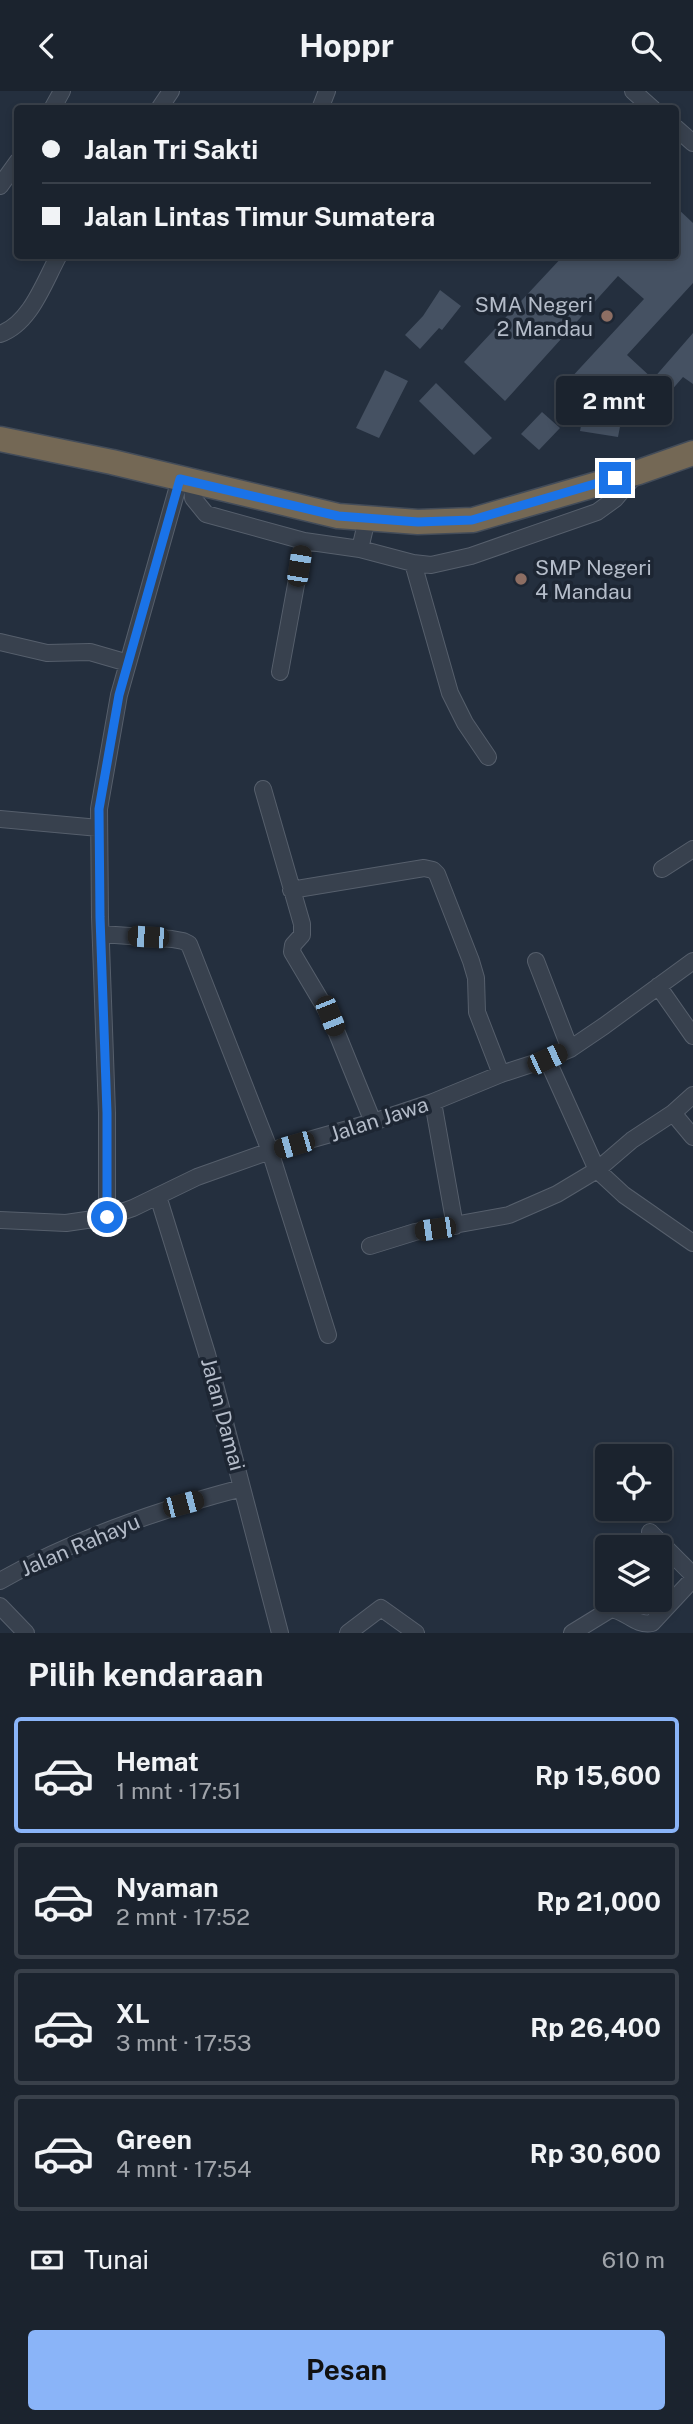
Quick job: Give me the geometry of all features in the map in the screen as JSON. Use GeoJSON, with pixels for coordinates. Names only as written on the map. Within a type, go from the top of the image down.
{"type":"FeatureCollection","features":[{"type":"Feature","properties":{"kind":"highway"},"geometry":{"type":"LineString","coordinates":[[0,439],[338,516],[418,522],[472,520],[639,472],[693,453]]}},
{"type":"Feature","properties":{"kind":"street"},"geometry":{"type":"LineString","coordinates":[[633,91],[649,105]]}},
{"type":"Feature","properties":{"kind":"street"},"geometry":{"type":"LineString","coordinates":[[679,131],[693,143]]}},
{"type":"Feature","properties":{"kind":"street"},"geometry":{"type":"LineString","coordinates":[[0,186],[14,167]]}},
{"type":"Feature","properties":{"kind":"street"},"geometry":{"type":"LineString","coordinates":[[0,334],[13,329],[26,314],[57,259]]}},
{"type":"Feature","properties":{"kind":"street"},"geometry":{"type":"LineString","coordinates":[[186,481],[193,498],[206,515],[304,541],[360,549],[431,565],[471,556],[597,512],[615,499],[639,472]]}},
{"type":"Feature","properties":{"kind":"street"},"geometry":{"type":"LineString","coordinates":[[107,1217],[99,809],[109,744],[128,663],[186,481]]}},
{"type":"Feature","properties":{"kind":"street"},"geometry":{"type":"LineString","coordinates":[[360,549],[367,519]]}},
{"type":"Feature","properties":{"kind":"street"},"geometry":{"type":"LineString","coordinates":[[280,672],[304,541]]}},
{"type":"Feature","properties":{"kind":"street"},"geometry":{"type":"LineString","coordinates":[[414,563],[450,693],[465,723],[488,757]]}},
{"type":"Feature","properties":{"kind":"street"},"geometry":{"type":"LineString","coordinates":[[0,642],[47,653],[90,652],[128,663]]}},
{"type":"Feature","properties":{"kind":"street"},"geometry":{"type":"LineString","coordinates":[[263,789],[303,930],[293,945],[292,952],[330,1016],[373,1122]]}},
{"type":"Feature","properties":{"kind":"street"},"geometry":{"type":"LineString","coordinates":[[0,819],[99,828]]}},
{"type":"Feature","properties":{"kind":"street"},"geometry":{"type":"LineString","coordinates":[[662,869],[693,849]]}},
{"type":"Feature","properties":{"kind":"street"},"geometry":{"type":"LineString","coordinates":[[291,890],[424,869],[433,870],[437,874],[477,978],[477,1012],[501,1074]]}},
{"type":"Feature","properties":{"kind":"street"},"geometry":{"type":"LineString","coordinates":[[101,934],[172,939],[189,944],[270,1151],[328,1335]]}},
{"type":"Feature","properties":{"kind":"street"},"geometry":{"type":"LineString","coordinates":[[536,961],[570,1049]]}},
{"type":"Feature","properties":{"kind":"street","name":"Jalan Jawa"},"geometry":{"type":"LineString","coordinates":[[0,1220],[66,1223],[107,1217],[197,1177],[270,1151],[433,1102],[570,1049],[693,961]]}},
{"type":"Feature","properties":{"kind":"street"},"geometry":{"type":"LineString","coordinates":[[658,986],[693,1036]]}},
{"type":"Feature","properties":{"kind":"street"},"geometry":{"type":"LineString","coordinates":[[547,1059],[597,1170],[624,1195],[693,1243]]}},
{"type":"Feature","properties":{"kind":"street"},"geometry":{"type":"LineString","coordinates":[[370,1246],[415,1232],[509,1215],[557,1194],[597,1170],[693,1095]]}},
{"type":"Feature","properties":{"kind":"street"},"geometry":{"type":"LineString","coordinates":[[433,1102],[455,1226]]}},
{"type":"Feature","properties":{"kind":"street"},"geometry":{"type":"LineString","coordinates":[[673,1113],[693,1137]]}},
{"type":"Feature","properties":{"kind":"street","name":"Jalan Damai"},"geometry":{"type":"LineString","coordinates":[[158,1196],[207,1354],[280,1633]]}},
{"type":"Feature","properties":{"kind":"street","name":"Jalan Rahayu"},"geometry":{"type":"LineString","coordinates":[[0,1581],[28,1565],[114,1528],[183,1504],[242,1488]]}},
{"type":"Feature","properties":{"kind":"street"},"geometry":{"type":"LineString","coordinates":[[572,1633],[611,1609],[620,1611],[641,1624],[652,1623],[693,1577],[650,1532]]}},
{"type":"Feature","properties":{"kind":"street"},"geometry":{"type":"LineString","coordinates":[[0,1606],[26,1633]]}},
{"type":"Feature","properties":{"kind":"street"},"geometry":{"type":"LineString","coordinates":[[348,1633],[381,1608],[416,1633]]}},
{"type":"Feature","properties":{"kind":"building"},"geometry":{"type":"Polygon","coordinates":[[[679,210],[693,223],[693,283],[627,355],[653,379],[693,333],[693,384],[683,377],[650,415],[607,376],[575,411],[556,394],[644,299],[618,276],[505,401],[464,362],[560,259],[679,259],[679,210]]]}},
{"type":"Feature","properties":{"kind":"building"},"geometry":{"type":"Polygon","coordinates":[[[440,290],[461,306],[442,330],[439,328],[420,349],[405,335],[423,316],[440,290]]]}},
{"type":"Feature","properties":{"kind":"building"},"geometry":{"type":"Polygon","coordinates":[[[385,370],[408,381],[379,438],[356,428],[385,370]]]}},
{"type":"Feature","properties":{"kind":"building"},"geometry":{"type":"Polygon","coordinates":[[[436,383],[492,438],[474,455],[419,401],[436,383]]]}},
{"type":"Feature","properties":{"kind":"building"},"geometry":{"type":"Polygon","coordinates":[[[585,405],[623,411],[618,437],[580,431],[585,405]]]}},
{"type":"Feature","properties":{"kind":"building"},"geometry":{"type":"Polygon","coordinates":[[[542,412],[560,428],[539,450],[521,434],[542,412]]]}},
{"type":"Feature","properties":{"kind":"place","name":"SMA Negeri 2 Mandau"},"geometry":{"type":"Point","coordinates":[607,316]}},
{"type":"Feature","properties":{"kind":"place","name":"SMP Negeri 4 Mandau"},"geometry":{"type":"Point","coordinates":[521,579]}},
{"type":"Feature","properties":{"kind":"route"},"geometry":{"type":"LineString","coordinates":[[107,1217],[99,809],[119,695],[180,479],[338,516],[418,522],[472,520],[615,478]]}}]}
